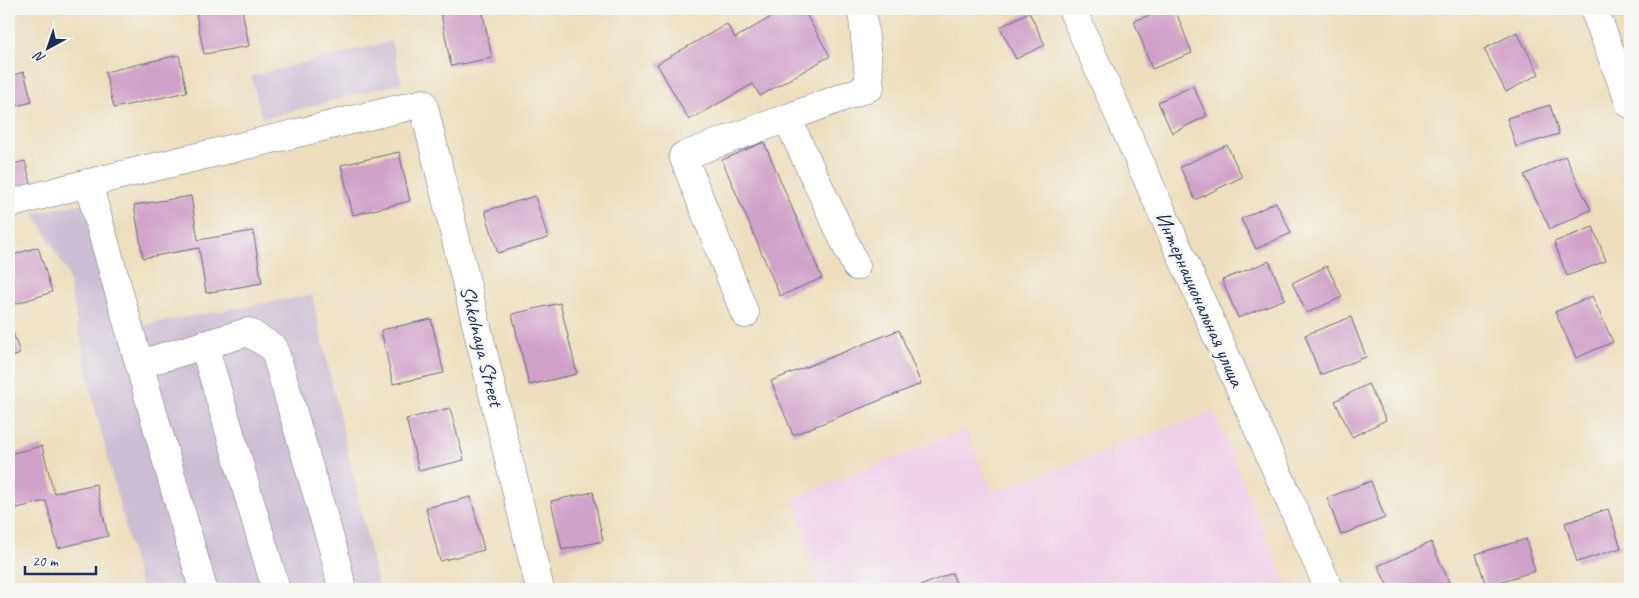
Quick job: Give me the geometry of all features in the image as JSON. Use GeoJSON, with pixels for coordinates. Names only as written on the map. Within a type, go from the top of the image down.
{"type":"FeatureCollection","features":[{"type":"Feature","properties":{"kind":"street"},"geometry":{"type":"LineString","coordinates":[[745,314],[683,156],[870,87],[862,9]]}},
{"type":"Feature","properties":{"kind":"street","name":"Интернациональная улица"},"geometry":{"type":"LineString","coordinates":[[1072,9],[1328,589]]}},
{"type":"Feature","properties":{"kind":"street"},"geometry":{"type":"LineString","coordinates":[[1594,9],[1630,104]]}},
{"type":"Feature","properties":{"kind":"street","name":"Shkolnaya Street"},"geometry":{"type":"LineString","coordinates":[[88,183],[423,103],[540,589]]}},
{"type":"Feature","properties":{"kind":"street"},"geometry":{"type":"LineString","coordinates":[[787,118],[856,266]]}},
{"type":"Feature","properties":{"kind":"street"},"geometry":{"type":"LineString","coordinates":[[9,204],[88,183],[203,589]]}},
{"type":"Feature","properties":{"kind":"street"},"geometry":{"type":"LineString","coordinates":[[140,364],[248,332],[274,348],[334,552],[342,589]]}},
{"type":"Feature","properties":{"kind":"street"},"geometry":{"type":"LineString","coordinates":[[204,346],[276,589]]}},
{"type":"Feature","properties":{"kind":"shaded area"},"geometry":{"type":"Polygon","coordinates":[[[391,41],[402,83],[262,119],[251,76],[391,41]]]}},
{"type":"Feature","properties":{"kind":"shaded area"},"geometry":{"type":"Polygon","coordinates":[[[84,203],[118,329],[312,295],[379,589],[141,589],[92,396],[67,272],[34,213],[84,203]]]}},
{"type":"Feature","properties":{"kind":"shaded area"},"geometry":{"type":"Polygon","coordinates":[[[1214,411],[1288,589],[818,589],[794,498],[965,429],[993,492],[1214,411]]]}},
{"type":"Feature","properties":{"kind":"building"},"geometry":{"type":"Polygon","coordinates":[[[195,9],[242,9],[249,46],[204,54],[195,9]]]}},
{"type":"Feature","properties":{"kind":"building"},"geometry":{"type":"Polygon","coordinates":[[[440,9],[482,9],[492,58],[451,66],[440,9]]]}},
{"type":"Feature","properties":{"kind":"building"},"geometry":{"type":"Polygon","coordinates":[[[785,9],[803,9],[830,56],[760,96],[753,84],[689,120],[657,64],[727,24],[735,38],[785,9]]]}},
{"type":"Feature","properties":{"kind":"building"},"geometry":{"type":"Polygon","coordinates":[[[1166,9],[1175,9],[1192,53],[1152,69],[1134,21],[1166,9]]]}},
{"type":"Feature","properties":{"kind":"building"},"geometry":{"type":"Polygon","coordinates":[[[1029,12],[1045,45],[1016,59],[1000,27],[1029,12]]]}},
{"type":"Feature","properties":{"kind":"building"},"geometry":{"type":"Polygon","coordinates":[[[1517,32],[1539,74],[1506,92],[1484,49],[1517,32]]]}},
{"type":"Feature","properties":{"kind":"building"},"geometry":{"type":"Polygon","coordinates":[[[179,55],[187,92],[114,108],[105,72],[179,55]]]}},
{"type":"Feature","properties":{"kind":"building"},"geometry":{"type":"Polygon","coordinates":[[[24,72],[32,102],[9,108],[9,76],[24,72]]]}},
{"type":"Feature","properties":{"kind":"building"},"geometry":{"type":"Polygon","coordinates":[[[1193,86],[1207,116],[1172,133],[1158,102],[1193,86]]]}},
{"type":"Feature","properties":{"kind":"building"},"geometry":{"type":"Polygon","coordinates":[[[1550,105],[1559,134],[1516,147],[1507,118],[1550,105]]]}},
{"type":"Feature","properties":{"kind":"building"},"geometry":{"type":"Polygon","coordinates":[[[764,142],[822,278],[780,296],[722,160],[764,142]]]}},
{"type":"Feature","properties":{"kind":"building"},"geometry":{"type":"Polygon","coordinates":[[[1227,145],[1242,177],[1195,200],[1180,167],[1227,145]]]}},
{"type":"Feature","properties":{"kind":"building"},"geometry":{"type":"Polygon","coordinates":[[[399,152],[410,201],[353,215],[341,165],[399,152]]]}},
{"type":"Feature","properties":{"kind":"building"},"geometry":{"type":"Polygon","coordinates":[[[1565,156],[1591,210],[1550,229],[1524,175],[1565,156]]]}},
{"type":"Feature","properties":{"kind":"building"},"geometry":{"type":"Polygon","coordinates":[[[25,161],[32,187],[9,193],[9,165],[25,161]]]}},
{"type":"Feature","properties":{"kind":"building"},"geometry":{"type":"Polygon","coordinates":[[[191,196],[198,240],[253,231],[262,283],[206,293],[199,248],[143,258],[134,205],[191,196]]]}},
{"type":"Feature","properties":{"kind":"building"},"geometry":{"type":"Polygon","coordinates":[[[535,196],[548,238],[498,253],[485,211],[535,196]]]}},
{"type":"Feature","properties":{"kind":"building"},"geometry":{"type":"Polygon","coordinates":[[[1276,202],[1291,233],[1256,249],[1241,219],[1276,202]]]}},
{"type":"Feature","properties":{"kind":"building"},"geometry":{"type":"Polygon","coordinates":[[[1593,227],[1606,261],[1567,276],[1554,242],[1593,227]]]}},
{"type":"Feature","properties":{"kind":"building"},"geometry":{"type":"Polygon","coordinates":[[[38,247],[52,292],[9,306],[9,256],[38,247]]]}},
{"type":"Feature","properties":{"kind":"building"},"geometry":{"type":"Polygon","coordinates":[[[1269,261],[1285,299],[1238,318],[1222,280],[1269,261]]]}},
{"type":"Feature","properties":{"kind":"building"},"geometry":{"type":"Polygon","coordinates":[[[1327,266],[1342,297],[1307,313],[1292,283],[1327,266]]]}},
{"type":"Feature","properties":{"kind":"building"},"geometry":{"type":"Polygon","coordinates":[[[1592,296],[1613,342],[1576,358],[1555,312],[1592,296]]]}},
{"type":"Feature","properties":{"kind":"building"},"geometry":{"type":"Polygon","coordinates":[[[560,303],[577,374],[529,385],[512,314],[560,303]]]}},
{"type":"Feature","properties":{"kind":"building"},"geometry":{"type":"Polygon","coordinates":[[[1351,317],[1366,357],[1320,375],[1305,335],[1351,317]]]}},
{"type":"Feature","properties":{"kind":"building"},"geometry":{"type":"Polygon","coordinates":[[[431,319],[444,373],[393,384],[381,330],[431,319]]]}},
{"type":"Feature","properties":{"kind":"building"},"geometry":{"type":"Polygon","coordinates":[[[9,320],[20,354],[9,358],[9,320]]]}},
{"type":"Feature","properties":{"kind":"building"},"geometry":{"type":"Polygon","coordinates":[[[899,330],[921,384],[793,435],[771,381],[899,330]]]}},
{"type":"Feature","properties":{"kind":"building"},"geometry":{"type":"Polygon","coordinates":[[[1368,384],[1386,420],[1352,437],[1335,401],[1368,384]]]}},
{"type":"Feature","properties":{"kind":"building"},"geometry":{"type":"Polygon","coordinates":[[[450,408],[464,460],[419,471],[406,419],[450,408]]]}},
{"type":"Feature","properties":{"kind":"building"},"geometry":{"type":"Polygon","coordinates":[[[42,446],[54,493],[96,484],[108,536],[58,548],[46,501],[9,510],[9,454],[42,446]]]}},
{"type":"Feature","properties":{"kind":"building"},"geometry":{"type":"Polygon","coordinates":[[[1371,481],[1385,518],[1341,535],[1327,498],[1371,481]]]}},
{"type":"Feature","properties":{"kind":"building"},"geometry":{"type":"Polygon","coordinates":[[[593,492],[603,541],[562,550],[551,501],[593,492]]]}},
{"type":"Feature","properties":{"kind":"building"},"geometry":{"type":"Polygon","coordinates":[[[471,497],[484,550],[440,561],[426,508],[471,497]]]}},
{"type":"Feature","properties":{"kind":"building"},"geometry":{"type":"Polygon","coordinates":[[[1608,509],[1621,548],[1577,562],[1565,523],[1608,509]]]}},
{"type":"Feature","properties":{"kind":"building"},"geometry":{"type":"Polygon","coordinates":[[[1526,539],[1535,571],[1486,586],[1476,554],[1526,539]]]}},
{"type":"Feature","properties":{"kind":"building"},"geometry":{"type":"Polygon","coordinates":[[[1431,542],[1450,584],[1438,589],[1389,589],[1378,566],[1431,542]]]}},
{"type":"Feature","properties":{"kind":"building"},"geometry":{"type":"Polygon","coordinates":[[[952,573],[958,589],[913,589],[952,573]]]}},
{"type":"Feature","properties":{"kind":"building"},"geometry":{"type":"Polygon","coordinates":[[[619,586],[620,589],[607,589],[607,588],[619,586]]]}}]}
